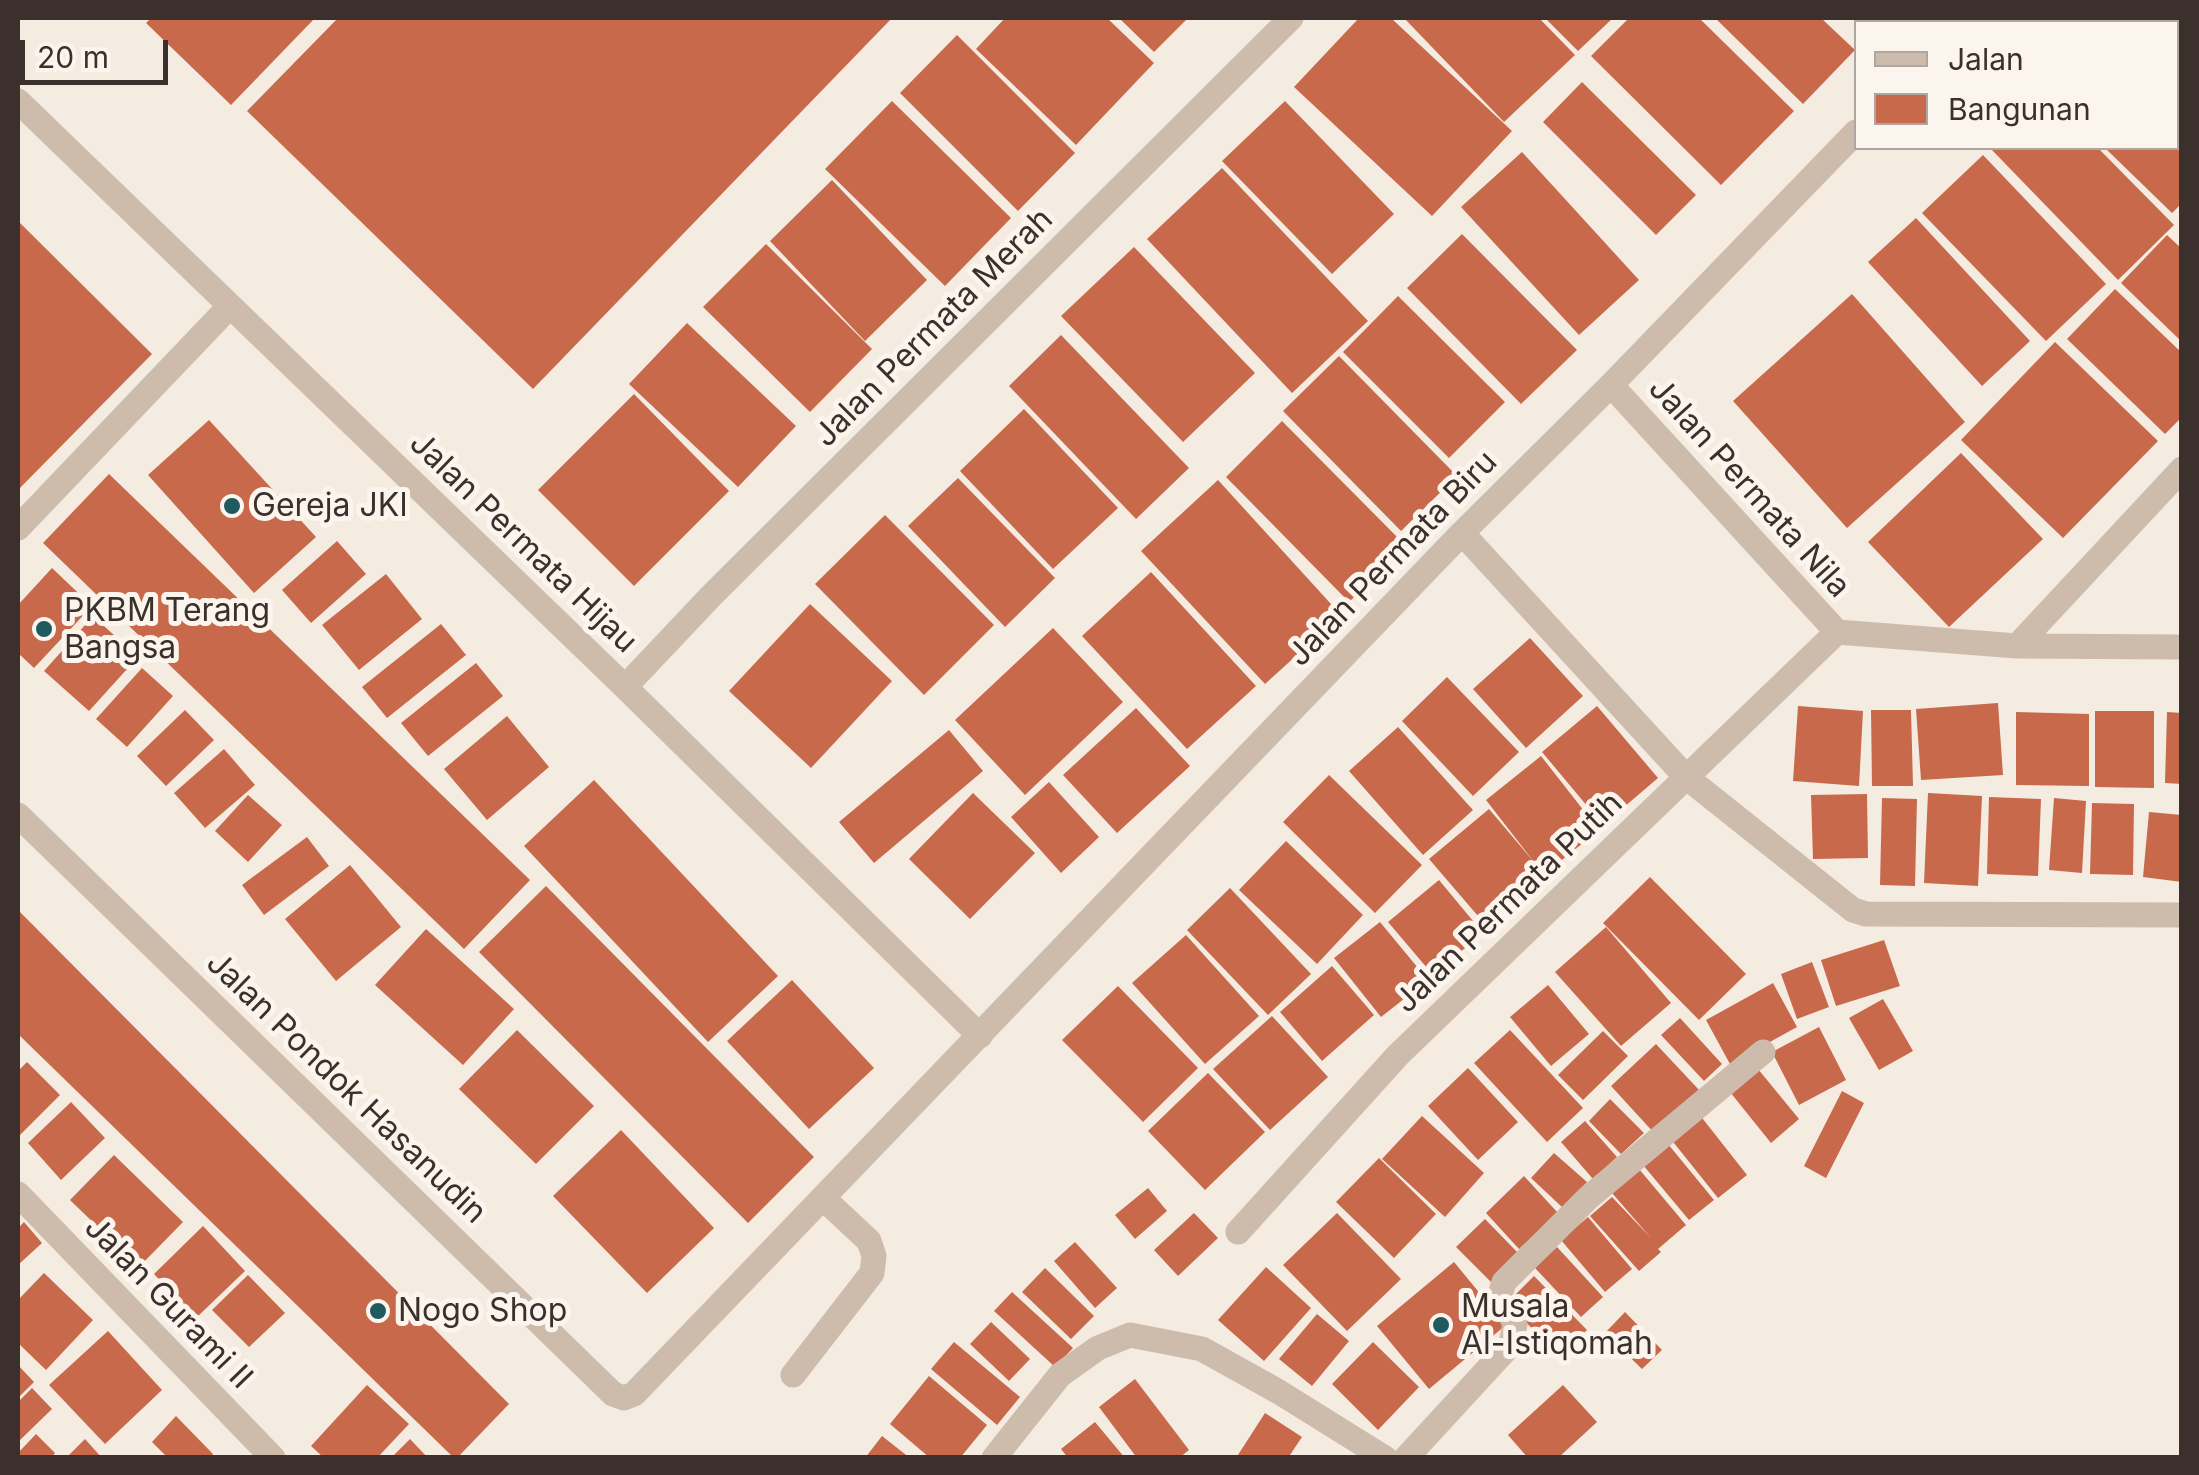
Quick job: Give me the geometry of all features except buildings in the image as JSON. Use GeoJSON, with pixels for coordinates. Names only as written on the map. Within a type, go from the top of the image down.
{"type":"FeatureCollection","features":[{"type":"Feature","properties":{"kind":"street","name":"Jalan Permata Merah"},"geometry":{"type":"LineString","coordinates":[[625,688],[712,595],[1291,18]]}},
{"type":"Feature","properties":{"kind":"street","name":"Jalan Permata Hijau"},"geometry":{"type":"LineString","coordinates":[[18,101],[980,1036]]}},
{"type":"Feature","properties":{"kind":"street","name":"Jalan Permata Biru"},"geometry":{"type":"LineString","coordinates":[[634,1394],[1462,533],[1854,134]]}},
{"type":"Feature","properties":{"kind":"street"},"geometry":{"type":"LineString","coordinates":[[18,528],[230,306]]}},
{"type":"Feature","properties":{"kind":"street","name":"Jalan Permata Nila"},"geometry":{"type":"LineString","coordinates":[[1610,385],[1837,632],[2017,646],[2182,647]]}},
{"type":"Feature","properties":{"kind":"street"},"geometry":{"type":"LineString","coordinates":[[2017,646],[2182,468]]}},
{"type":"Feature","properties":{"kind":"street"},"geometry":{"type":"LineString","coordinates":[[1462,533],[1686,777],[1853,910],[1866,914],[2182,916]]}},
{"type":"Feature","properties":{"kind":"street","name":"Jalan Permata Putih"},"geometry":{"type":"LineString","coordinates":[[1238,1232],[1398,1055],[1837,632]]}},
{"type":"Feature","properties":{"kind":"street","name":"Jalan Pondok Hasanudin"},"geometry":{"type":"LineString","coordinates":[[18,814],[614,1394],[624,1398],[634,1394]]}},
{"type":"Feature","properties":{"kind":"street"},"geometry":{"type":"LineString","coordinates":[[1406,1458],[1511,1344],[1515,1324],[1500,1295],[1504,1282],[1588,1198],[1762,1052]]}},
{"type":"Feature","properties":{"kind":"street","name":"Jalan Gurami II"},"geometry":{"type":"LineString","coordinates":[[18,1194],[272,1458]]}},
{"type":"Feature","properties":{"kind":"street"},"geometry":{"type":"LineString","coordinates":[[793,1375],[872,1273],[874,1256],[869,1241],[823,1198]]}},
{"type":"Feature","properties":{"kind":"street"},"geometry":{"type":"LineString","coordinates":[[994,1458],[1060,1374],[1098,1348],[1130,1335],[1202,1348],[1385,1458]]}},
{"type":"Feature","properties":{"kind":"place","name":"Gereja JKI"},"geometry":{"type":"Point","coordinates":[232,506]}},
{"type":"Feature","properties":{"kind":"place","name":"PKBM Terang Bangsa"},"geometry":{"type":"Point","coordinates":[44,629]}},
{"type":"Feature","properties":{"kind":"place","name":"Nogo Shop"},"geometry":{"type":"Point","coordinates":[378,1311]}},
{"type":"Feature","properties":{"kind":"place","name":"Musala Al-Istiqomah"},"geometry":{"type":"Point","coordinates":[1441,1325]}}]}
